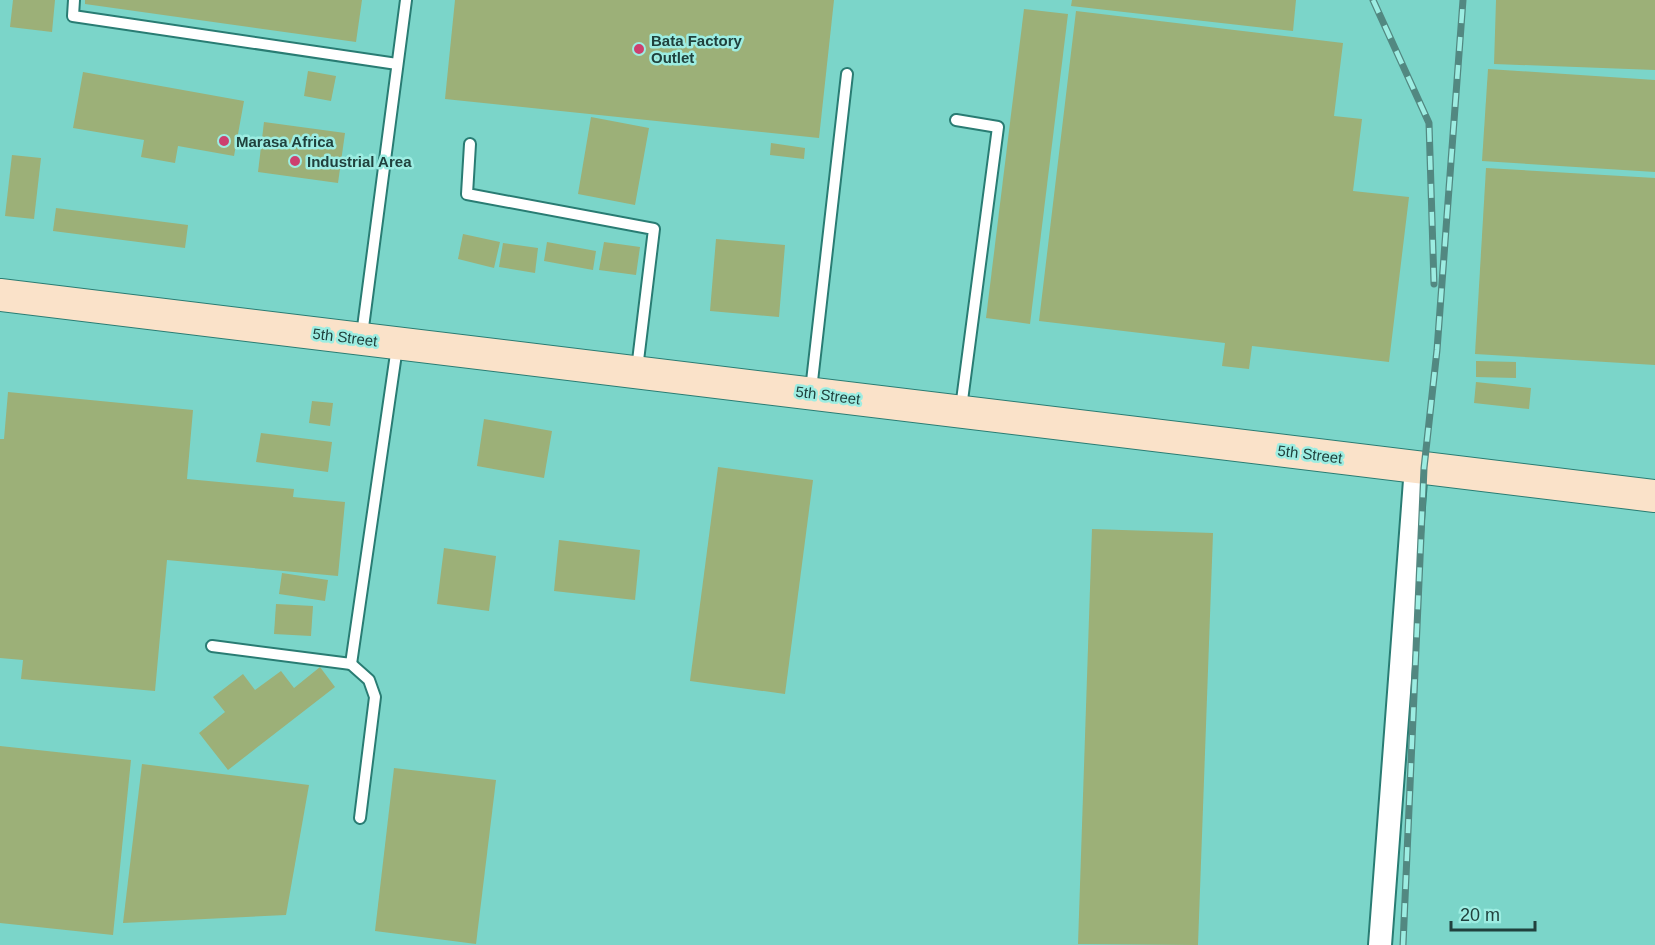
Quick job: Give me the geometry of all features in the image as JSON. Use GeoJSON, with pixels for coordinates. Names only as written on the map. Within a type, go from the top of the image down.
{"type":"FeatureCollection","features":[{"type":"Feature","properties":{"kind":"street","name":"5th Street"},"geometry":{"type":"LineString","coordinates":[[0,295],[1655,496]]}},
{"type":"Feature","properties":{"kind":"street"},"geometry":{"type":"LineString","coordinates":[[1380,945],[1416,467]]}},
{"type":"Feature","properties":{"kind":"lane"},"geometry":{"type":"LineString","coordinates":[[74,0],[73,16],[397,64]]}},
{"type":"Feature","properties":{"kind":"lane"},"geometry":{"type":"LineString","coordinates":[[361,339],[406,0]]}},
{"type":"Feature","properties":{"kind":"lane"},"geometry":{"type":"LineString","coordinates":[[810,393],[847,74]]}},
{"type":"Feature","properties":{"kind":"lane"},"geometry":{"type":"LineString","coordinates":[[956,120],[998,127],[960,411]]}},
{"type":"Feature","properties":{"kind":"lane"},"geometry":{"type":"LineString","coordinates":[[470,144],[467,194],[654,229],[637,372]]}},
{"type":"Feature","properties":{"kind":"lane"},"geometry":{"type":"LineString","coordinates":[[351,664],[398,343]]}},
{"type":"Feature","properties":{"kind":"lane"},"geometry":{"type":"LineString","coordinates":[[212,645],[351,664],[369,680],[375,697],[360,818]]}},
{"type":"Feature","properties":{"kind":"shaded area"},"geometry":{"type":"Polygon","coordinates":[[[0,0],[1655,0],[1655,945],[0,945],[0,0]]]}},
{"type":"Feature","properties":{"kind":"building"},"geometry":{"type":"Polygon","coordinates":[[[13,0],[55,0],[52,32],[10,27],[13,0]]]}},
{"type":"Feature","properties":{"kind":"building"},"geometry":{"type":"Polygon","coordinates":[[[85,0],[362,0],[356,42],[85,4],[85,0]]]}},
{"type":"Feature","properties":{"kind":"building","name":"Bata Factory Outlet"},"geometry":{"type":"Polygon","coordinates":[[[455,0],[834,0],[819,138],[445,99],[455,0]]]}},
{"type":"Feature","properties":{"kind":"building"},"geometry":{"type":"Polygon","coordinates":[[[1072,0],[1296,0],[1293,31],[1071,6],[1072,0]]]}},
{"type":"Feature","properties":{"kind":"building"},"geometry":{"type":"Polygon","coordinates":[[[1496,0],[1655,0],[1655,70],[1494,64],[1496,0]]]}},
{"type":"Feature","properties":{"kind":"building"},"geometry":{"type":"Polygon","coordinates":[[[1024,9],[1068,14],[1030,324],[986,318],[1024,9]]]}},
{"type":"Feature","properties":{"kind":"building"},"geometry":{"type":"Polygon","coordinates":[[[1076,11],[1343,43],[1334,116],[1362,119],[1353,191],[1409,197],[1389,362],[1252,346],[1249,369],[1222,366],[1225,343],[1039,321],[1076,11]]]}},
{"type":"Feature","properties":{"kind":"building"},"geometry":{"type":"Polygon","coordinates":[[[1488,69],[1655,80],[1655,172],[1482,161],[1488,69]]]}},
{"type":"Feature","properties":{"kind":"building"},"geometry":{"type":"Polygon","coordinates":[[[308,71],[336,76],[331,101],[304,96],[308,71]]]}},
{"type":"Feature","properties":{"kind":"building"},"geometry":{"type":"Polygon","coordinates":[[[83,72],[244,101],[234,156],[178,146],[175,163],[141,157],[144,140],[73,128],[83,72]]]}},
{"type":"Feature","properties":{"kind":"building"},"geometry":{"type":"Polygon","coordinates":[[[591,117],[649,128],[635,205],[578,194],[591,117]]]}},
{"type":"Feature","properties":{"kind":"building"},"geometry":{"type":"Polygon","coordinates":[[[264,122],[345,133],[338,183],[258,172],[264,122]]]}},
{"type":"Feature","properties":{"kind":"building"},"geometry":{"type":"Polygon","coordinates":[[[771,143],[805,148],[804,159],[770,155],[771,143]]]}},
{"type":"Feature","properties":{"kind":"building"},"geometry":{"type":"Polygon","coordinates":[[[12,155],[41,158],[34,219],[5,216],[12,155]]]}},
{"type":"Feature","properties":{"kind":"building"},"geometry":{"type":"Polygon","coordinates":[[[1486,168],[1655,178],[1655,365],[1475,354],[1486,168]]]}},
{"type":"Feature","properties":{"kind":"building"},"geometry":{"type":"Polygon","coordinates":[[[56,208],[188,225],[185,248],[53,231],[56,208]]]}},
{"type":"Feature","properties":{"kind":"building"},"geometry":{"type":"Polygon","coordinates":[[[463,234],[500,242],[494,268],[458,259],[463,234]]]}},
{"type":"Feature","properties":{"kind":"building"},"geometry":{"type":"Polygon","coordinates":[[[716,239],[785,245],[779,317],[710,311],[716,239]]]}},
{"type":"Feature","properties":{"kind":"building"},"geometry":{"type":"Polygon","coordinates":[[[547,242],[596,251],[593,270],[544,261],[547,242]]]}},
{"type":"Feature","properties":{"kind":"building"},"geometry":{"type":"Polygon","coordinates":[[[604,242],[640,247],[636,275],[599,270],[604,242]]]}},
{"type":"Feature","properties":{"kind":"building"},"geometry":{"type":"Polygon","coordinates":[[[503,243],[538,248],[535,273],[499,267],[503,243]]]}},
{"type":"Feature","properties":{"kind":"building"},"geometry":{"type":"Polygon","coordinates":[[[1476,361],[1516,362],[1516,378],[1476,377],[1476,361]]]}},
{"type":"Feature","properties":{"kind":"building"},"geometry":{"type":"Polygon","coordinates":[[[1476,382],[1531,388],[1529,409],[1474,403],[1476,382]]]}},
{"type":"Feature","properties":{"kind":"building"},"geometry":{"type":"Polygon","coordinates":[[[8,392],[193,410],[187,479],[294,489],[293,497],[345,502],[338,576],[167,560],[155,691],[21,679],[23,660],[0,658],[0,439],[4,439],[8,392]]]}},
{"type":"Feature","properties":{"kind":"building"},"geometry":{"type":"Polygon","coordinates":[[[312,401],[333,403],[330,426],[309,423],[312,401]]]}},
{"type":"Feature","properties":{"kind":"building"},"geometry":{"type":"Polygon","coordinates":[[[484,419],[552,431],[544,478],[477,466],[484,419]]]}},
{"type":"Feature","properties":{"kind":"building"},"geometry":{"type":"Polygon","coordinates":[[[261,433],[332,442],[328,472],[256,462],[261,433]]]}},
{"type":"Feature","properties":{"kind":"building"},"geometry":{"type":"Polygon","coordinates":[[[718,467],[813,480],[785,694],[690,681],[718,467]]]}},
{"type":"Feature","properties":{"kind":"building"},"geometry":{"type":"Polygon","coordinates":[[[1092,529],[1213,533],[1198,945],[1078,944],[1092,529]]]}},
{"type":"Feature","properties":{"kind":"building"},"geometry":{"type":"Polygon","coordinates":[[[559,540],[640,550],[635,600],[554,591],[559,540]]]}},
{"type":"Feature","properties":{"kind":"building"},"geometry":{"type":"Polygon","coordinates":[[[444,548],[496,556],[489,611],[437,604],[444,548]]]}},
{"type":"Feature","properties":{"kind":"building"},"geometry":{"type":"Polygon","coordinates":[[[282,573],[328,580],[325,601],[279,594],[282,573]]]}},
{"type":"Feature","properties":{"kind":"building"},"geometry":{"type":"Polygon","coordinates":[[[276,604],[313,606],[311,636],[274,634],[276,604]]]}},
{"type":"Feature","properties":{"kind":"building"},"geometry":{"type":"Polygon","coordinates":[[[320,667],[335,687],[228,770],[199,733],[225,712],[213,697],[243,674],[255,690],[281,671],[294,688],[320,667]]]}},
{"type":"Feature","properties":{"kind":"building"},"geometry":{"type":"Polygon","coordinates":[[[0,746],[131,760],[113,935],[0,923],[0,746]]]}},
{"type":"Feature","properties":{"kind":"building"},"geometry":{"type":"Polygon","coordinates":[[[142,764],[309,785],[286,915],[123,923],[142,764]]]}},
{"type":"Feature","properties":{"kind":"building"},"geometry":{"type":"Polygon","coordinates":[[[394,768],[496,780],[476,944],[375,931],[394,768]]]}},
{"type":"Feature","properties":{"kind":"railway"},"geometry":{"type":"LineString","coordinates":[[1373,0],[1429,123],[1434,284]]}},
{"type":"Feature","properties":{"kind":"railway"},"geometry":{"type":"LineString","coordinates":[[1403,945],[1424,468],[1437,350],[1463,0]]}},
{"type":"Feature","properties":{"kind":"place","name":"Bata Factory Outlet"},"geometry":{"type":"Point","coordinates":[639,49]}},
{"type":"Feature","properties":{"kind":"place","name":"Marasa Africa"},"geometry":{"type":"Point","coordinates":[224,141]}},
{"type":"Feature","properties":{"kind":"place","name":"Industrial Area"},"geometry":{"type":"Point","coordinates":[295,161]}}]}
